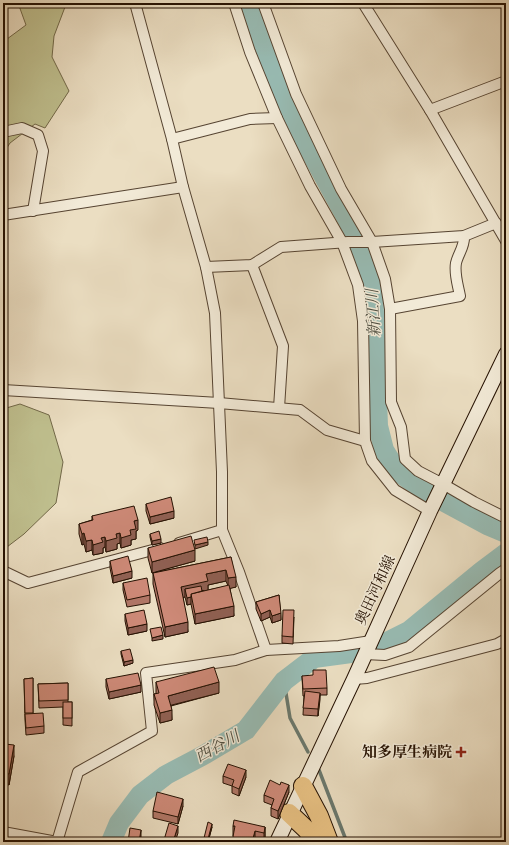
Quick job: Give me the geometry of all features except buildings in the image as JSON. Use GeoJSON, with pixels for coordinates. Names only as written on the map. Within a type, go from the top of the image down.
{"type":"FeatureCollection","features":[{"type":"Feature","properties":{"kind":"highway"},"geometry":{"type":"LineString","coordinates":[[303,786],[319,816],[329,842]]}},
{"type":"Feature","properties":{"kind":"highway"},"geometry":{"type":"LineString","coordinates":[[289,813],[308,831],[312,842]]}},
{"type":"Feature","properties":{"kind":"main road","name":"奥田河和線"},"geometry":{"type":"LineString","coordinates":[[277,842],[289,813],[390,602],[443,484],[506,354]]}},
{"type":"Feature","properties":{"kind":"street"},"geometry":{"type":"LineString","coordinates":[[136,3],[172,139],[183,187],[206,266],[215,313],[222,472],[222,530],[239,572],[266,650]]}},
{"type":"Feature","properties":{"kind":"street"},"geometry":{"type":"LineString","coordinates":[[234,3],[250,52],[277,118],[310,186],[345,242],[358,285],[363,321],[365,441],[372,461],[395,490],[430,512]]}},
{"type":"Feature","properties":{"kind":"street"},"geometry":{"type":"LineString","coordinates":[[363,3],[430,110],[506,241]]}},
{"type":"Feature","properties":{"kind":"street"},"geometry":{"type":"LineString","coordinates":[[266,4],[296,94],[341,190],[372,242],[384,279],[390,309],[391,402],[401,427],[405,459],[418,471],[506,518]]}},
{"type":"Feature","properties":{"kind":"street"},"geometry":{"type":"LineString","coordinates":[[430,110],[506,81]]}},
{"type":"Feature","properties":{"kind":"street"},"geometry":{"type":"LineString","coordinates":[[172,139],[250,119],[277,118]]}},
{"type":"Feature","properties":{"kind":"street"},"geometry":{"type":"LineString","coordinates":[[3,132],[22,128],[38,135],[43,151],[32,210]]}},
{"type":"Feature","properties":{"kind":"street"},"geometry":{"type":"LineString","coordinates":[[3,215],[183,187]]}},
{"type":"Feature","properties":{"kind":"street"},"geometry":{"type":"LineString","coordinates":[[206,266],[252,265],[282,247],[464,236],[496,223]]}},
{"type":"Feature","properties":{"kind":"street"},"geometry":{"type":"LineString","coordinates":[[390,309],[460,296],[456,263],[465,241],[464,236]]}},
{"type":"Feature","properties":{"kind":"street"},"geometry":{"type":"LineString","coordinates":[[252,265],[283,346],[279,408]]}},
{"type":"Feature","properties":{"kind":"street"},"geometry":{"type":"LineString","coordinates":[[3,390],[219,403],[300,410],[327,430],[365,441]]}},
{"type":"Feature","properties":{"kind":"street"},"geometry":{"type":"LineString","coordinates":[[3,571],[28,583],[152,551],[222,530]]}},
{"type":"Feature","properties":{"kind":"street"},"geometry":{"type":"LineString","coordinates":[[363,660],[409,647],[506,569]]}},
{"type":"Feature","properties":{"kind":"street"},"geometry":{"type":"LineString","coordinates":[[354,679],[375,676],[497,644],[506,639]]}},
{"type":"Feature","properties":{"kind":"street"},"geometry":{"type":"LineString","coordinates":[[3,832],[57,842],[78,772],[152,731],[146,672],[235,660],[266,650],[339,646],[371,641]]}},
{"type":"Feature","properties":{"kind":"green space"},"geometry":{"type":"Polygon","coordinates":[[[18,3],[62,3],[65,7],[54,36],[52,57],[69,91],[45,128],[35,124],[10,143],[3,154],[3,42],[26,25],[18,3]]]}},
{"type":"Feature","properties":{"kind":"green space"},"geometry":{"type":"Polygon","coordinates":[[[20,404],[49,415],[63,462],[56,503],[24,534],[3,550],[3,409],[20,404]]]}},
{"type":"Feature","properties":{"kind":"waterway","name":"新江川"},"geometry":{"type":"LineString","coordinates":[[250,3],[267,55],[291,116],[353,230],[373,285],[378,426],[384,450],[397,471],[426,492],[487,525],[506,533]]}},
{"type":"Feature","properties":{"kind":"waterway","name":"西谷川"},"geometry":{"type":"LineString","coordinates":[[381,645],[409,631],[506,553]]}},
{"type":"Feature","properties":{"kind":"waterway","name":"西谷川"},"geometry":{"type":"LineString","coordinates":[[111,842],[119,823],[140,795],[166,775],[246,730],[284,681],[314,658],[351,653]]}},
{"type":"Feature","properties":{"kind":"waterway"},"geometry":{"type":"LineString","coordinates":[[284,681],[290,718],[308,752]]}},
{"type":"Feature","properties":{"kind":"waterway"},"geometry":{"type":"LineString","coordinates":[[319,770],[346,840],[349,842]]}},
{"type":"Feature","properties":{"kind":"place","name":"知多厚生病院"},"geometry":{"type":"Point","coordinates":[461,752]}}]}
